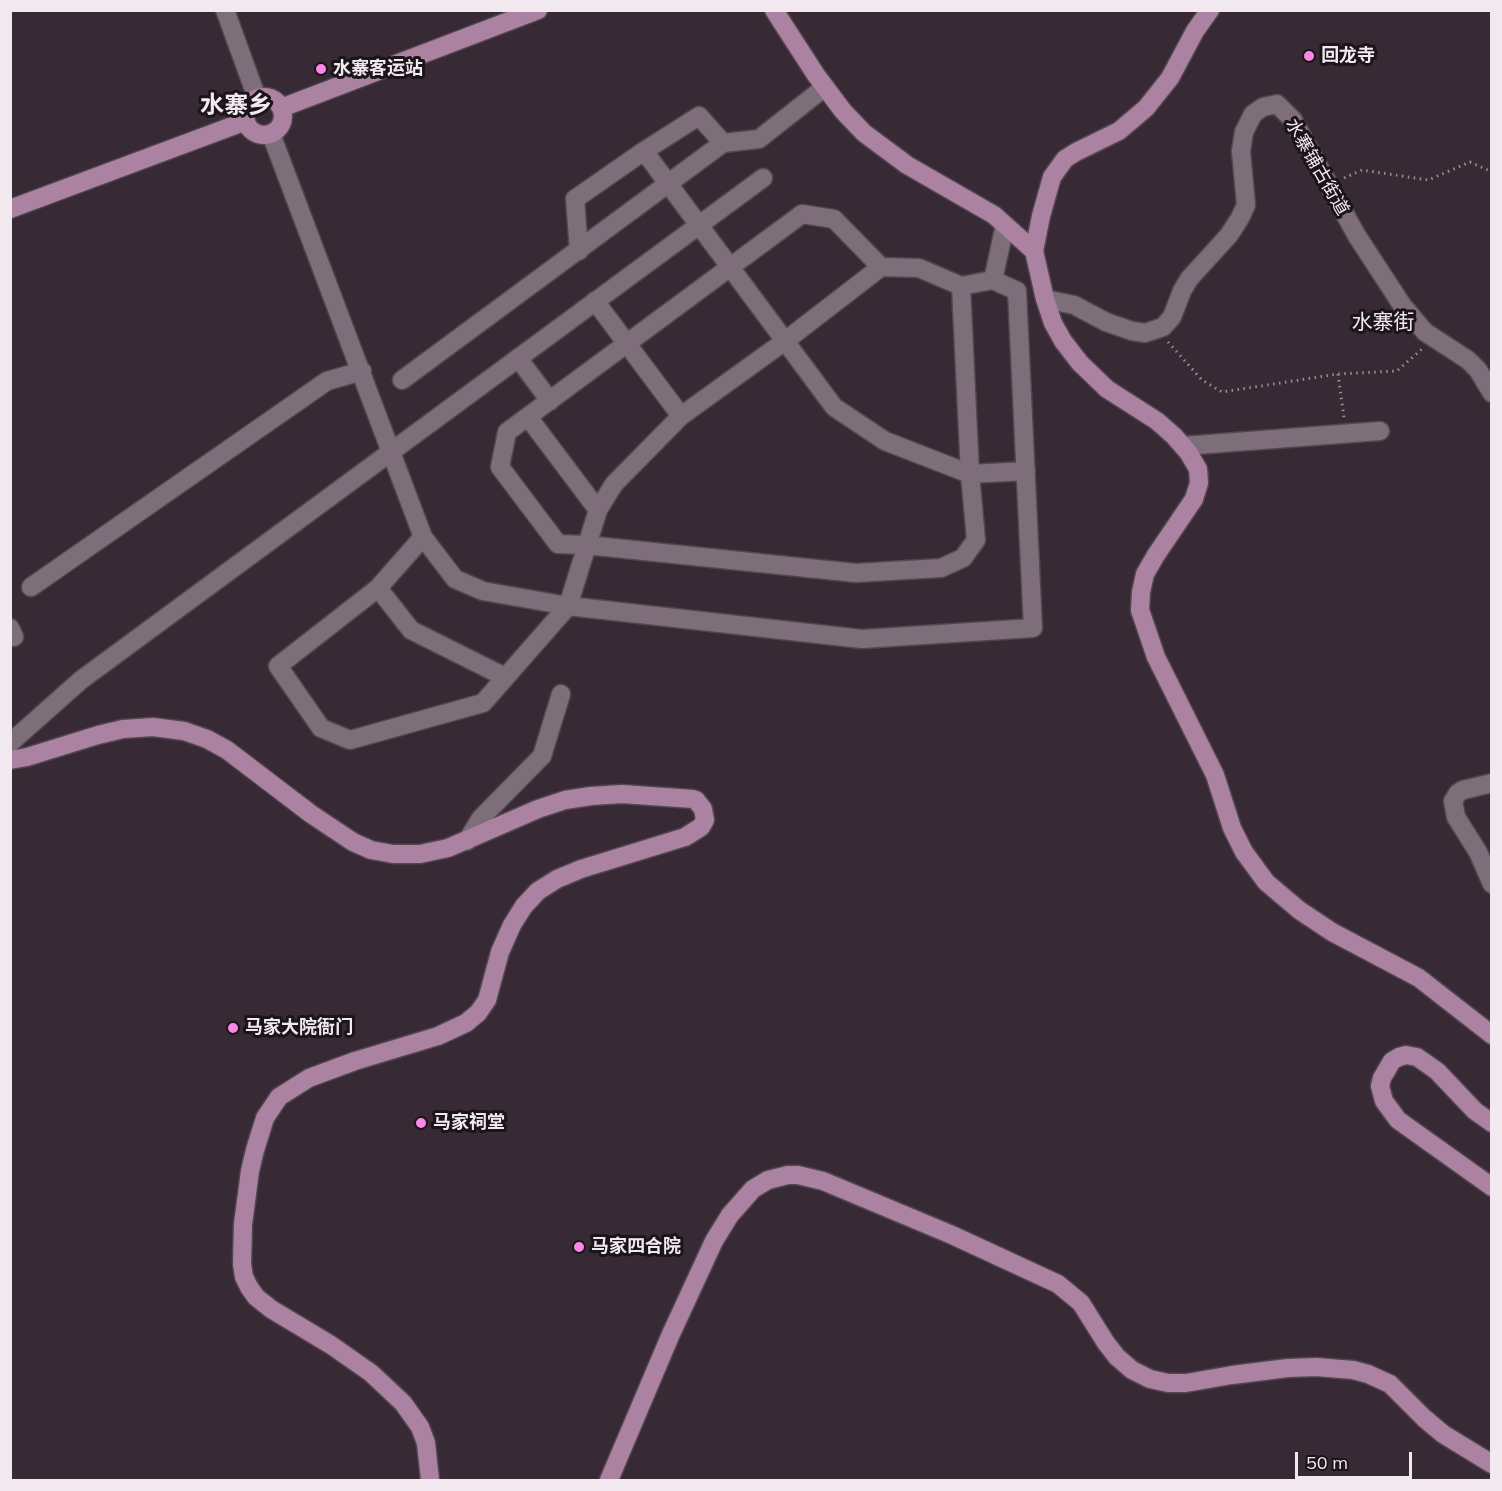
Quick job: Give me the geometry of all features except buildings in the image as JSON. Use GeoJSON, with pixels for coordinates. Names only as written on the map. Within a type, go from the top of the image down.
{"type":"FeatureCollection","features":[{"type":"Feature","properties":{"kind":"main road"},"geometry":{"type":"LineString","coordinates":[[281,108],[538,10]]}},
{"type":"Feature","properties":{"kind":"main road"},"geometry":{"type":"LineString","coordinates":[[774,10],[825,87],[864,133],[907,165],[994,215],[1034,251]]}},
{"type":"Feature","properties":{"kind":"main road"},"geometry":{"type":"LineString","coordinates":[[1209,10],[1170,78],[1146,108],[1119,131],[1076,152],[1057,169],[1048,188],[1034,251],[1045,299],[1053,323],[1080,363],[1107,389],[1156,422],[1183,446],[1198,470],[1197,491],[1186,513],[1145,574],[1140,610],[1156,657],[1215,775],[1238,841],[1266,882],[1299,910],[1332,932],[1419,978],[1491,1035]]}},
{"type":"Feature","properties":{"kind":"main road"},"geometry":{"type":"LineString","coordinates":[[257,98],[271,99],[281,108],[283,120],[271,134],[257,134],[246,122],[248,107],[257,98]]}},
{"type":"Feature","properties":{"kind":"main road"},"geometry":{"type":"LineString","coordinates":[[10,209],[246,122]]}},
{"type":"Feature","properties":{"kind":"main road"},"geometry":{"type":"LineString","coordinates":[[10,760],[123,729],[169,728],[195,735],[227,750],[333,829],[370,850],[393,854],[420,854],[448,848],[538,809],[565,800],[591,795],[622,794],[693,799],[699,803],[705,814],[705,820],[701,827],[685,837],[581,869],[557,879],[538,891],[524,906],[512,925],[500,952],[487,1000],[478,1013],[466,1023],[438,1036],[355,1061],[309,1078],[279,1097],[265,1118],[252,1160],[243,1224],[244,1277],[256,1297],[271,1309],[352,1359],[403,1403],[420,1426],[426,1443],[430,1480]]}},
{"type":"Feature","properties":{"kind":"main road"},"geometry":{"type":"LineString","coordinates":[[1491,1123],[1476,1111],[1429,1063],[1417,1057],[1406,1055],[1392,1061],[1382,1078],[1381,1093],[1398,1120],[1491,1187]]}},
{"type":"Feature","properties":{"kind":"main road"},"geometry":{"type":"LineString","coordinates":[[609,1480],[671,1334],[714,1241],[730,1215],[753,1189],[768,1180],[788,1175],[805,1176],[824,1181],[1058,1284],[1081,1304],[1117,1357],[1132,1370],[1150,1379],[1168,1383],[1186,1383],[1241,1373],[1288,1368],[1316,1367],[1353,1370],[1390,1384],[1443,1434],[1491,1464]]}},
{"type":"Feature","properties":{"kind":"street"},"geometry":{"type":"LineString","coordinates":[[225,10],[257,98]]}},
{"type":"Feature","properties":{"kind":"street"},"geometry":{"type":"LineString","coordinates":[[402,380],[723,143],[759,139],[825,87]]}},
{"type":"Feature","properties":{"kind":"street","name":"水寨铺古街道"},"geometry":{"type":"LineString","coordinates":[[1157,329],[1163,327],[1172,317],[1189,279],[1229,235],[1240,218],[1246,205],[1241,151],[1244,132],[1253,114],[1263,106],[1277,104],[1293,120],[1357,236],[1414,320],[1434,339],[1467,360],[1478,370],[1491,393]]}},
{"type":"Feature","properties":{"kind":"street"},"geometry":{"type":"LineString","coordinates":[[579,251],[575,199],[644,150],[699,116],[723,143]]}},
{"type":"Feature","properties":{"kind":"street"},"geometry":{"type":"LineString","coordinates":[[271,134],[423,537],[455,579],[483,591],[568,606],[862,639],[1034,628],[1017,291],[993,280],[961,286],[919,268],[881,267],[681,416],[614,484],[598,510],[568,606],[483,703],[350,740],[321,728],[278,666],[378,588],[423,537]]}},
{"type":"Feature","properties":{"kind":"street"},"geometry":{"type":"LineString","coordinates":[[644,150],[834,407],[885,441],[970,474],[1026,471]]}},
{"type":"Feature","properties":{"kind":"street"},"geometry":{"type":"LineString","coordinates":[[10,743],[81,680],[763,178]]}},
{"type":"Feature","properties":{"kind":"street"},"geometry":{"type":"LineString","coordinates":[[881,267],[834,219],[802,214],[507,432],[500,467],[558,544],[856,573],[941,568],[963,558],[976,540],[970,474],[961,286]]}},
{"type":"Feature","properties":{"kind":"street"},"geometry":{"type":"LineString","coordinates":[[993,280],[1005,225]]}},
{"type":"Feature","properties":{"kind":"street"},"geometry":{"type":"LineString","coordinates":[[1045,299],[1074,305],[1106,322],[1132,331],[1145,333],[1157,329]]}},
{"type":"Feature","properties":{"kind":"street"},"geometry":{"type":"LineString","coordinates":[[595,301],[681,416]]}},
{"type":"Feature","properties":{"kind":"street"},"geometry":{"type":"LineString","coordinates":[[518,358],[550,401]]}},
{"type":"Feature","properties":{"kind":"street"},"geometry":{"type":"LineString","coordinates":[[31,587],[327,381],[362,371]]}},
{"type":"Feature","properties":{"kind":"street"},"geometry":{"type":"LineString","coordinates":[[528,417],[598,510]]}},
{"type":"Feature","properties":{"kind":"street"},"geometry":{"type":"LineString","coordinates":[[1183,446],[1380,432]]}},
{"type":"Feature","properties":{"kind":"street"},"geometry":{"type":"LineString","coordinates":[[378,588],[411,630],[505,677]]}},
{"type":"Feature","properties":{"kind":"street"},"geometry":{"type":"LineString","coordinates":[[467,841],[481,818],[542,756],[561,694]]}},
{"type":"Feature","properties":{"kind":"street"},"geometry":{"type":"LineString","coordinates":[[1491,783],[1458,793],[1453,801],[1453,808],[1456,817],[1478,852],[1491,884]]}},
{"type":"Feature","properties":{"kind":"path"},"geometry":{"type":"LineString","coordinates":[[1328,184],[1362,170],[1428,180],[1470,162],[1491,172]]}},
{"type":"Feature","properties":{"kind":"path"},"geometry":{"type":"LineString","coordinates":[[1157,329],[1202,380],[1222,392],[1338,374],[1397,371],[1434,339]]}},
{"type":"Feature","properties":{"kind":"path"},"geometry":{"type":"LineString","coordinates":[[1338,374],[1346,435]]}},
{"type":"Feature","properties":{"kind":"place","name":"回龙寺"},"geometry":{"type":"Point","coordinates":[1309,56]}},
{"type":"Feature","properties":{"kind":"place","name":"水寨客运站"},"geometry":{"type":"Point","coordinates":[321,69]}},
{"type":"Feature","properties":{"kind":"place","name":"马家大院衙门"},"geometry":{"type":"Point","coordinates":[233,1028]}},
{"type":"Feature","properties":{"kind":"place","name":"马家祠堂"},"geometry":{"type":"Point","coordinates":[421,1123]}},
{"type":"Feature","properties":{"kind":"place","name":"马家四合院"},"geometry":{"type":"Point","coordinates":[579,1247]}},
{"type":"Feature","properties":{"kind":"district","name":"水寨乡"},"geometry":{"type":"Point","coordinates":[236,106]}},
{"type":"Feature","properties":{"kind":"district","name":"水寨街"},"geometry":{"type":"Point","coordinates":[1383,323]}}]}
